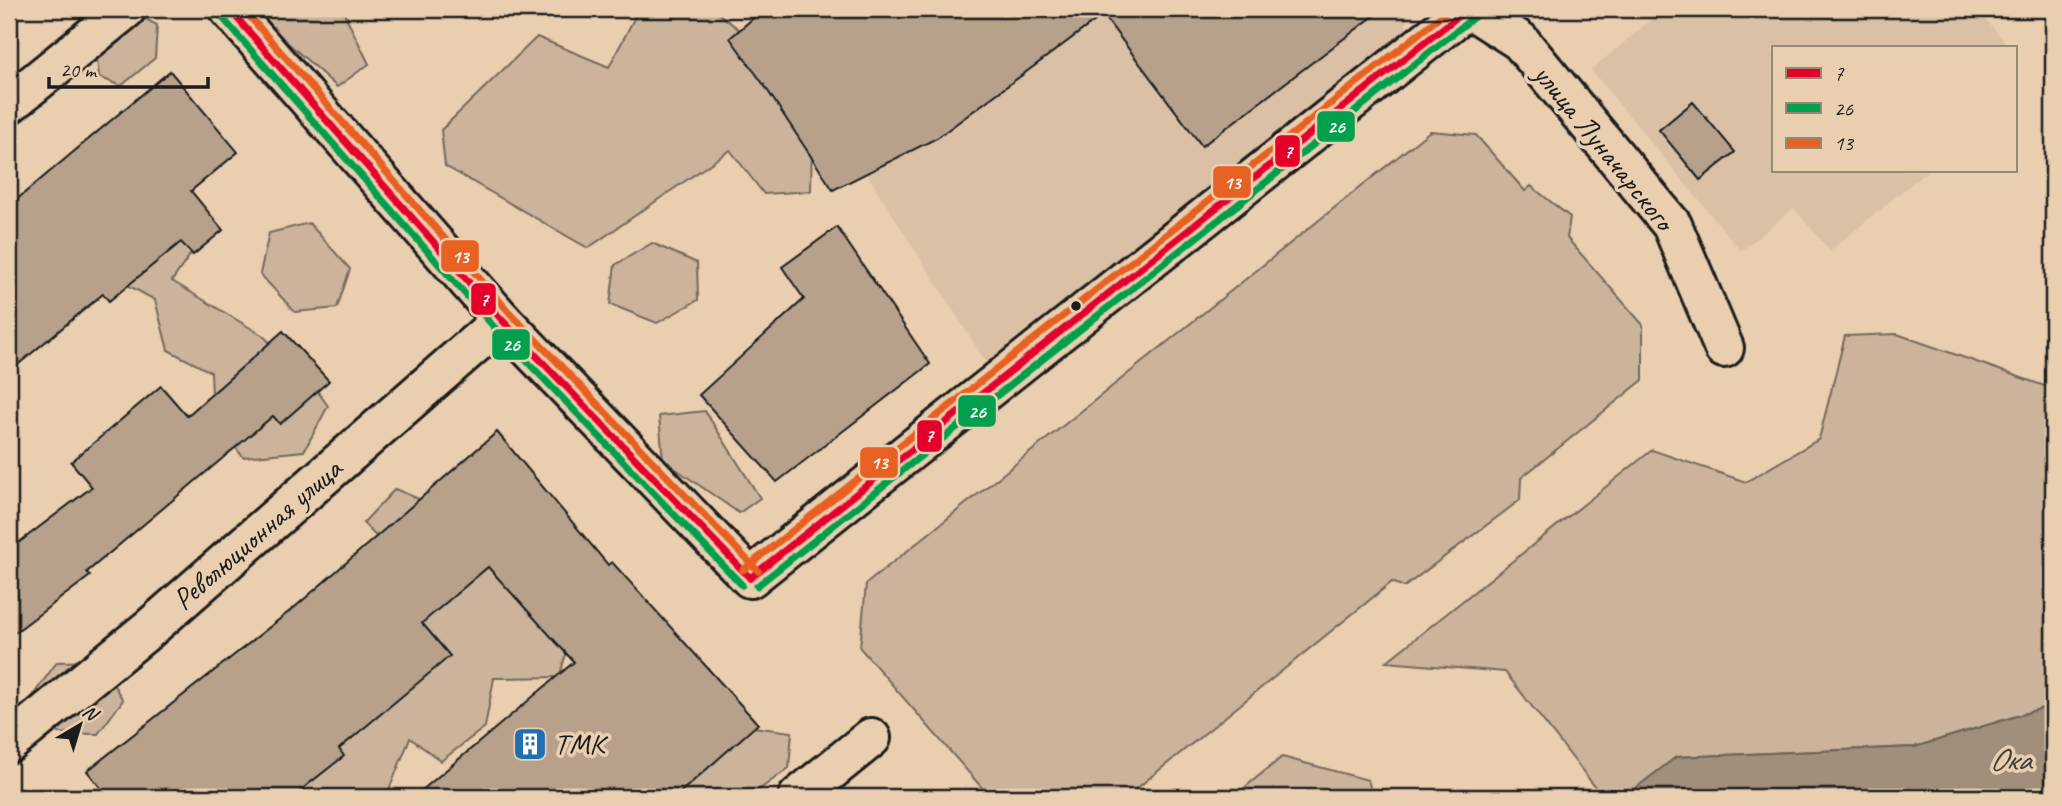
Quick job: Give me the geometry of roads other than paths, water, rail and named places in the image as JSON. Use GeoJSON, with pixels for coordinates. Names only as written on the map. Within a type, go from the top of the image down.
{"type":"FeatureCollection","features":[{"type":"Feature","properties":{"kind":"street"},"geometry":{"type":"LineString","coordinates":[[9,104],[127,9]]}},
{"type":"Feature","properties":{"kind":"street"},"geometry":{"type":"LineString","coordinates":[[229,9],[502,320],[750,578],[1469,9]]}},
{"type":"Feature","properties":{"kind":"street","name":"улица Луначарского"},"geometry":{"type":"LineString","coordinates":[[1469,9],[1520,41],[1672,225],[1724,348]]}},
{"type":"Feature","properties":{"kind":"street","name":"Революционная улица"},"geometry":{"type":"LineString","coordinates":[[9,743],[150,628],[502,320]]}},
{"type":"Feature","properties":{"kind":"street"},"geometry":{"type":"LineString","coordinates":[[798,797],[871,738]]}},
{"type":"Feature","properties":{"kind":"water","name":"Ока"},"geometry":{"type":"Polygon","coordinates":[[[2053,705],[2053,797],[1624,797],[1676,757],[1915,747],[2053,705]]]}},
{"type":"Feature","properties":{"kind":"place","name":"ТМК"},"geometry":{"type":"Point","coordinates":[530,744]}}]}
